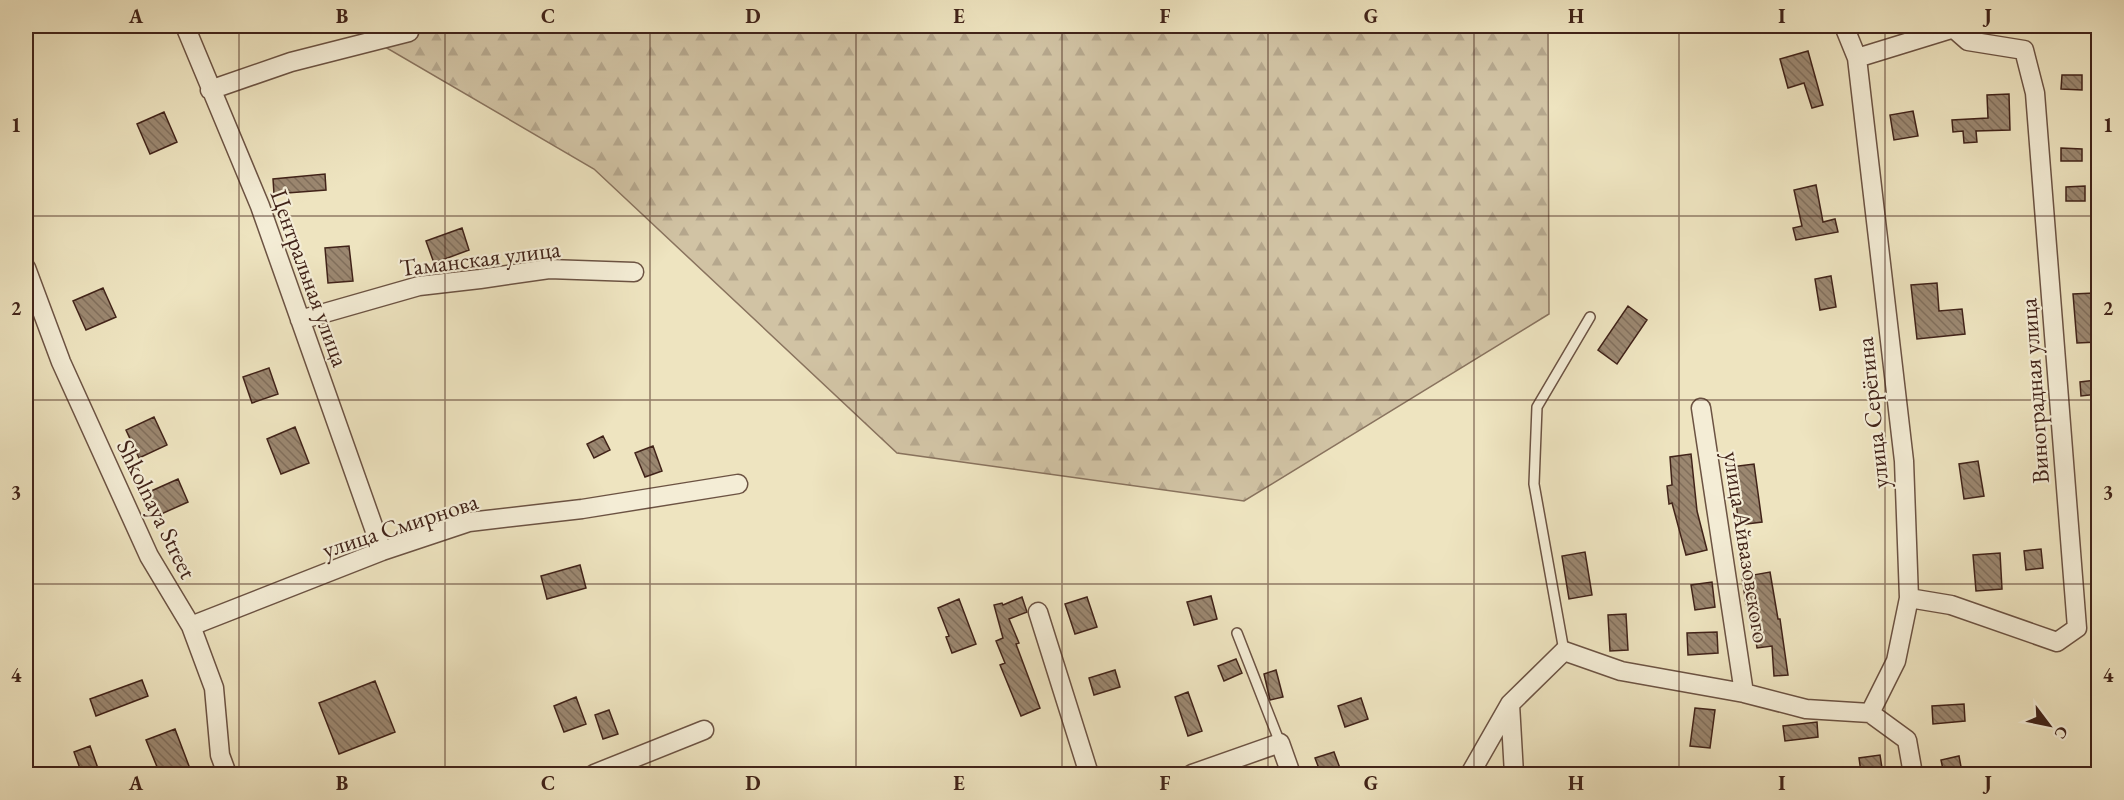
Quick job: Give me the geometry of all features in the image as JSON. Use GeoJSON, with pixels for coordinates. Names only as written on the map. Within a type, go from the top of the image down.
{"type":"FeatureCollection","features":[{"type":"Feature","properties":{"kind":"street","name":"Центральная улица"},"geometry":{"type":"LineString","coordinates":[[185,26],[260,206],[382,551]]}},
{"type":"Feature","properties":{"kind":"street","name":"улица Серёгина"},"geometry":{"type":"LineString","coordinates":[[1844,26],[1857,58],[1904,461],[1909,598],[1896,661],[1870,713]]}},
{"type":"Feature","properties":{"kind":"street"},"geometry":{"type":"LineString","coordinates":[[1857,58],[1957,26]]}},
{"type":"Feature","properties":{"kind":"street","name":"Виноградная улица"},"geometry":{"type":"LineString","coordinates":[[1909,598],[1951,605],[2057,642],[2077,628],[2035,93],[2024,50],[1968,40],[1957,26]]}},
{"type":"Feature","properties":{"kind":"street"},"geometry":{"type":"LineString","coordinates":[[210,90],[291,62],[409,32]]}},
{"type":"Feature","properties":{"kind":"street","name":"Shkolnaya Street"},"geometry":{"type":"LineString","coordinates":[[26,268],[61,362],[149,556],[191,626],[214,688],[220,755],[227,774]]}},
{"type":"Feature","properties":{"kind":"street","name":"Таманская улица"},"geometry":{"type":"LineString","coordinates":[[300,320],[419,286],[549,269],[634,272]]}},
{"type":"Feature","properties":{"kind":"street","name":"улица Айвазовского"},"geometry":{"type":"LineString","coordinates":[[1701,408],[1744,693]]}},
{"type":"Feature","properties":{"kind":"street","name":"улица Смирнова"},"geometry":{"type":"LineString","coordinates":[[191,626],[382,551],[469,522],[582,509],[738,484]]}},
{"type":"Feature","properties":{"kind":"street"},"geometry":{"type":"LineString","coordinates":[[1038,612],[1089,774]]}},
{"type":"Feature","properties":{"kind":"street"},"geometry":{"type":"LineString","coordinates":[[1470,774],[1510,704],[1564,651],[1620,671],[1744,693],[1806,709],[1870,713],[1907,740],[1913,774]]}},
{"type":"Feature","properties":{"kind":"street"},"geometry":{"type":"LineString","coordinates":[[1510,704],[1514,774]]}},
{"type":"Feature","properties":{"kind":"street"},"geometry":{"type":"LineString","coordinates":[[594,774],[704,730]]}},
{"type":"Feature","properties":{"kind":"street"},"geometry":{"type":"LineString","coordinates":[[1192,774],[1280,743],[1292,774]]}},
{"type":"Feature","properties":{"kind":"lane"},"geometry":{"type":"LineString","coordinates":[[1564,651],[1534,484],[1537,407],[1590,317]]}},
{"type":"Feature","properties":{"kind":"lane"},"geometry":{"type":"LineString","coordinates":[[1237,633],[1280,743]]}},
{"type":"Feature","properties":{"kind":"green space"},"geometry":{"type":"Polygon","coordinates":[[[349,26],[1548,26],[1549,314],[1244,501],[897,453],[594,169],[349,26]]]}},
{"type":"Feature","properties":{"kind":"building"},"geometry":{"type":"Polygon","coordinates":[[[1808,51],[1823,105],[1812,108],[1804,83],[1788,88],[1780,59],[1808,51]]]}},
{"type":"Feature","properties":{"kind":"building"},"geometry":{"type":"Polygon","coordinates":[[[2062,75],[2082,75],[2082,90],[2061,89],[2062,75]]]}},
{"type":"Feature","properties":{"kind":"building"},"geometry":{"type":"Polygon","coordinates":[[[2009,94],[2010,130],[1976,131],[1977,142],[1964,143],[1963,131],[1953,132],[1952,120],[1988,118],[1987,95],[2009,94]]]}},
{"type":"Feature","properties":{"kind":"building"},"geometry":{"type":"Polygon","coordinates":[[[1913,111],[1918,136],[1894,140],[1890,115],[1913,111]]]}},
{"type":"Feature","properties":{"kind":"building"},"geometry":{"type":"Polygon","coordinates":[[[164,112],[177,142],[150,154],[137,124],[164,112]]]}},
{"type":"Feature","properties":{"kind":"building"},"geometry":{"type":"Polygon","coordinates":[[[2061,148],[2082,149],[2082,161],[2061,161],[2061,148]]]}},
{"type":"Feature","properties":{"kind":"building"},"geometry":{"type":"Polygon","coordinates":[[[325,174],[326,190],[274,194],[273,179],[325,174]]]}},
{"type":"Feature","properties":{"kind":"building"},"geometry":{"type":"Polygon","coordinates":[[[1816,185],[1823,222],[1835,219],[1838,232],[1796,240],[1793,228],[1802,226],[1794,190],[1816,185]]]}},
{"type":"Feature","properties":{"kind":"building"},"geometry":{"type":"Polygon","coordinates":[[[2085,186],[2085,201],[2066,201],[2066,187],[2085,186]]]}},
{"type":"Feature","properties":{"kind":"building"},"geometry":{"type":"Polygon","coordinates":[[[462,228],[469,250],[434,263],[426,241],[462,228]]]}},
{"type":"Feature","properties":{"kind":"building"},"geometry":{"type":"Polygon","coordinates":[[[349,246],[353,281],[328,283],[325,248],[349,246]]]}},
{"type":"Feature","properties":{"kind":"building"},"geometry":{"type":"Polygon","coordinates":[[[1831,276],[1836,307],[1820,310],[1815,279],[1831,276]]]}},
{"type":"Feature","properties":{"kind":"building"},"geometry":{"type":"Polygon","coordinates":[[[1937,283],[1939,311],[1962,309],[1965,334],[1917,339],[1911,285],[1937,283]]]}},
{"type":"Feature","properties":{"kind":"building"},"geometry":{"type":"Polygon","coordinates":[[[103,288],[116,317],[86,330],[73,301],[103,288]]]}},
{"type":"Feature","properties":{"kind":"building"},"geometry":{"type":"Polygon","coordinates":[[[2094,293],[2098,342],[2077,343],[2073,294],[2094,293]]]}},
{"type":"Feature","properties":{"kind":"building"},"geometry":{"type":"Polygon","coordinates":[[[1628,306],[1647,320],[1617,364],[1598,350],[1628,306]]]}},
{"type":"Feature","properties":{"kind":"building"},"geometry":{"type":"Polygon","coordinates":[[[269,368],[278,394],[252,403],[243,377],[269,368]]]}},
{"type":"Feature","properties":{"kind":"building"},"geometry":{"type":"Polygon","coordinates":[[[2096,380],[2098,394],[2081,396],[2080,382],[2096,380]]]}},
{"type":"Feature","properties":{"kind":"building"},"geometry":{"type":"Polygon","coordinates":[[[154,417],[167,445],[139,458],[126,430],[154,417]]]}},
{"type":"Feature","properties":{"kind":"building"},"geometry":{"type":"Polygon","coordinates":[[[295,427],[309,463],[281,474],[267,439],[295,427]]]}},
{"type":"Feature","properties":{"kind":"building"},"geometry":{"type":"Polygon","coordinates":[[[603,436],[610,450],[594,458],[587,444],[603,436]]]}},
{"type":"Feature","properties":{"kind":"building"},"geometry":{"type":"Polygon","coordinates":[[[653,446],[662,471],[645,477],[635,453],[653,446]]]}},
{"type":"Feature","properties":{"kind":"building"},"geometry":{"type":"Polygon","coordinates":[[[1691,454],[1697,511],[1707,550],[1686,555],[1672,503],[1669,504],[1667,486],[1672,485],[1670,457],[1691,454]]]}},
{"type":"Feature","properties":{"kind":"building"},"geometry":{"type":"Polygon","coordinates":[[[1978,461],[1984,496],[1964,499],[1959,464],[1978,461]]]}},
{"type":"Feature","properties":{"kind":"building"},"geometry":{"type":"Polygon","coordinates":[[[1754,464],[1762,522],[1739,525],[1731,467],[1754,464]]]}},
{"type":"Feature","properties":{"kind":"building"},"geometry":{"type":"Polygon","coordinates":[[[178,479],[188,502],[159,515],[149,492],[178,479]]]}},
{"type":"Feature","properties":{"kind":"building"},"geometry":{"type":"Polygon","coordinates":[[[2041,549],[2043,568],[2026,570],[2024,551],[2041,549]]]}},
{"type":"Feature","properties":{"kind":"building"},"geometry":{"type":"Polygon","coordinates":[[[1585,552],[1592,595],[1569,599],[1562,556],[1585,552]]]}},
{"type":"Feature","properties":{"kind":"building"},"geometry":{"type":"Polygon","coordinates":[[[2000,553],[2002,589],[1976,591],[1973,555],[2000,553]]]}},
{"type":"Feature","properties":{"kind":"building"},"geometry":{"type":"Polygon","coordinates":[[[580,565],[586,588],[547,599],[541,576],[580,565]]]}},
{"type":"Feature","properties":{"kind":"building"},"geometry":{"type":"Polygon","coordinates":[[[1770,572],[1788,675],[1774,676],[1772,646],[1757,648],[1751,603],[1746,604],[1742,577],[1770,572]]]}},
{"type":"Feature","properties":{"kind":"building"},"geometry":{"type":"Polygon","coordinates":[[[1712,582],[1715,607],[1695,610],[1691,585],[1712,582]]]}},
{"type":"Feature","properties":{"kind":"building"},"geometry":{"type":"Polygon","coordinates":[[[1211,596],[1217,619],[1194,625],[1187,602],[1211,596]]]}},
{"type":"Feature","properties":{"kind":"building"},"geometry":{"type":"Polygon","coordinates":[[[1022,597],[1027,612],[1009,619],[1040,708],[1021,716],[1000,665],[1005,663],[996,641],[1003,638],[994,605],[1002,603],[1003,605],[1022,597]]]}},
{"type":"Feature","properties":{"kind":"building"},"geometry":{"type":"Polygon","coordinates":[[[1087,597],[1097,627],[1075,634],[1065,604],[1087,597]]]}},
{"type":"Feature","properties":{"kind":"building"},"geometry":{"type":"Polygon","coordinates":[[[959,599],[976,644],[952,653],[946,637],[949,636],[938,608],[959,599]]]}},
{"type":"Feature","properties":{"kind":"building"},"geometry":{"type":"Polygon","coordinates":[[[1626,614],[1628,650],[1610,651],[1608,615],[1626,614]]]}},
{"type":"Feature","properties":{"kind":"building"},"geometry":{"type":"Polygon","coordinates":[[[1717,632],[1718,653],[1688,655],[1687,633],[1717,632]]]}},
{"type":"Feature","properties":{"kind":"building"},"geometry":{"type":"Polygon","coordinates":[[[1236,659],[1242,673],[1224,681],[1218,666],[1236,659]]]}},
{"type":"Feature","properties":{"kind":"building"},"geometry":{"type":"Polygon","coordinates":[[[1115,670],[1120,687],[1094,695],[1089,678],[1115,670]]]}},
{"type":"Feature","properties":{"kind":"building"},"geometry":{"type":"Polygon","coordinates":[[[1276,670],[1283,697],[1270,700],[1264,674],[1276,670]]]}},
{"type":"Feature","properties":{"kind":"building"},"geometry":{"type":"Polygon","coordinates":[[[142,680],[148,696],[96,716],[90,699],[142,680]]]}},
{"type":"Feature","properties":{"kind":"building"},"geometry":{"type":"Polygon","coordinates":[[[375,681],[395,732],[339,754],[319,703],[375,681]]]}},
{"type":"Feature","properties":{"kind":"building"},"geometry":{"type":"Polygon","coordinates":[[[1188,692],[1202,731],[1188,736],[1175,697],[1188,692]]]}},
{"type":"Feature","properties":{"kind":"building"},"geometry":{"type":"Polygon","coordinates":[[[576,697],[586,724],[564,732],[554,706],[576,697]]]}},
{"type":"Feature","properties":{"kind":"building"},"geometry":{"type":"Polygon","coordinates":[[[1361,698],[1368,719],[1345,727],[1338,706],[1361,698]]]}},
{"type":"Feature","properties":{"kind":"building"},"geometry":{"type":"Polygon","coordinates":[[[1964,704],[1965,721],[1933,724],[1932,706],[1964,704]]]}},
{"type":"Feature","properties":{"kind":"building"},"geometry":{"type":"Polygon","coordinates":[[[1695,708],[1715,710],[1710,748],[1690,746],[1695,708]]]}},
{"type":"Feature","properties":{"kind":"building"},"geometry":{"type":"Polygon","coordinates":[[[609,710],[618,734],[603,739],[595,715],[609,710]]]}},
{"type":"Feature","properties":{"kind":"building"},"geometry":{"type":"Polygon","coordinates":[[[1817,722],[1818,737],[1785,741],[1783,726],[1817,722]]]}},
{"type":"Feature","properties":{"kind":"building"},"geometry":{"type":"Polygon","coordinates":[[[175,729],[192,774],[160,774],[146,740],[175,729]]]}},
{"type":"Feature","properties":{"kind":"building"},"geometry":{"type":"Polygon","coordinates":[[[90,746],[100,774],[82,774],[74,752],[90,746]]]}},
{"type":"Feature","properties":{"kind":"building"},"geometry":{"type":"Polygon","coordinates":[[[1334,752],[1341,771],[1321,774],[1315,758],[1334,752]]]}},
{"type":"Feature","properties":{"kind":"building"},"geometry":{"type":"Polygon","coordinates":[[[1880,755],[1882,768],[1861,772],[1859,758],[1880,755]]]}},
{"type":"Feature","properties":{"kind":"building"},"geometry":{"type":"Polygon","coordinates":[[[1959,756],[1962,772],[1944,774],[1941,760],[1959,756]]]}}]}
